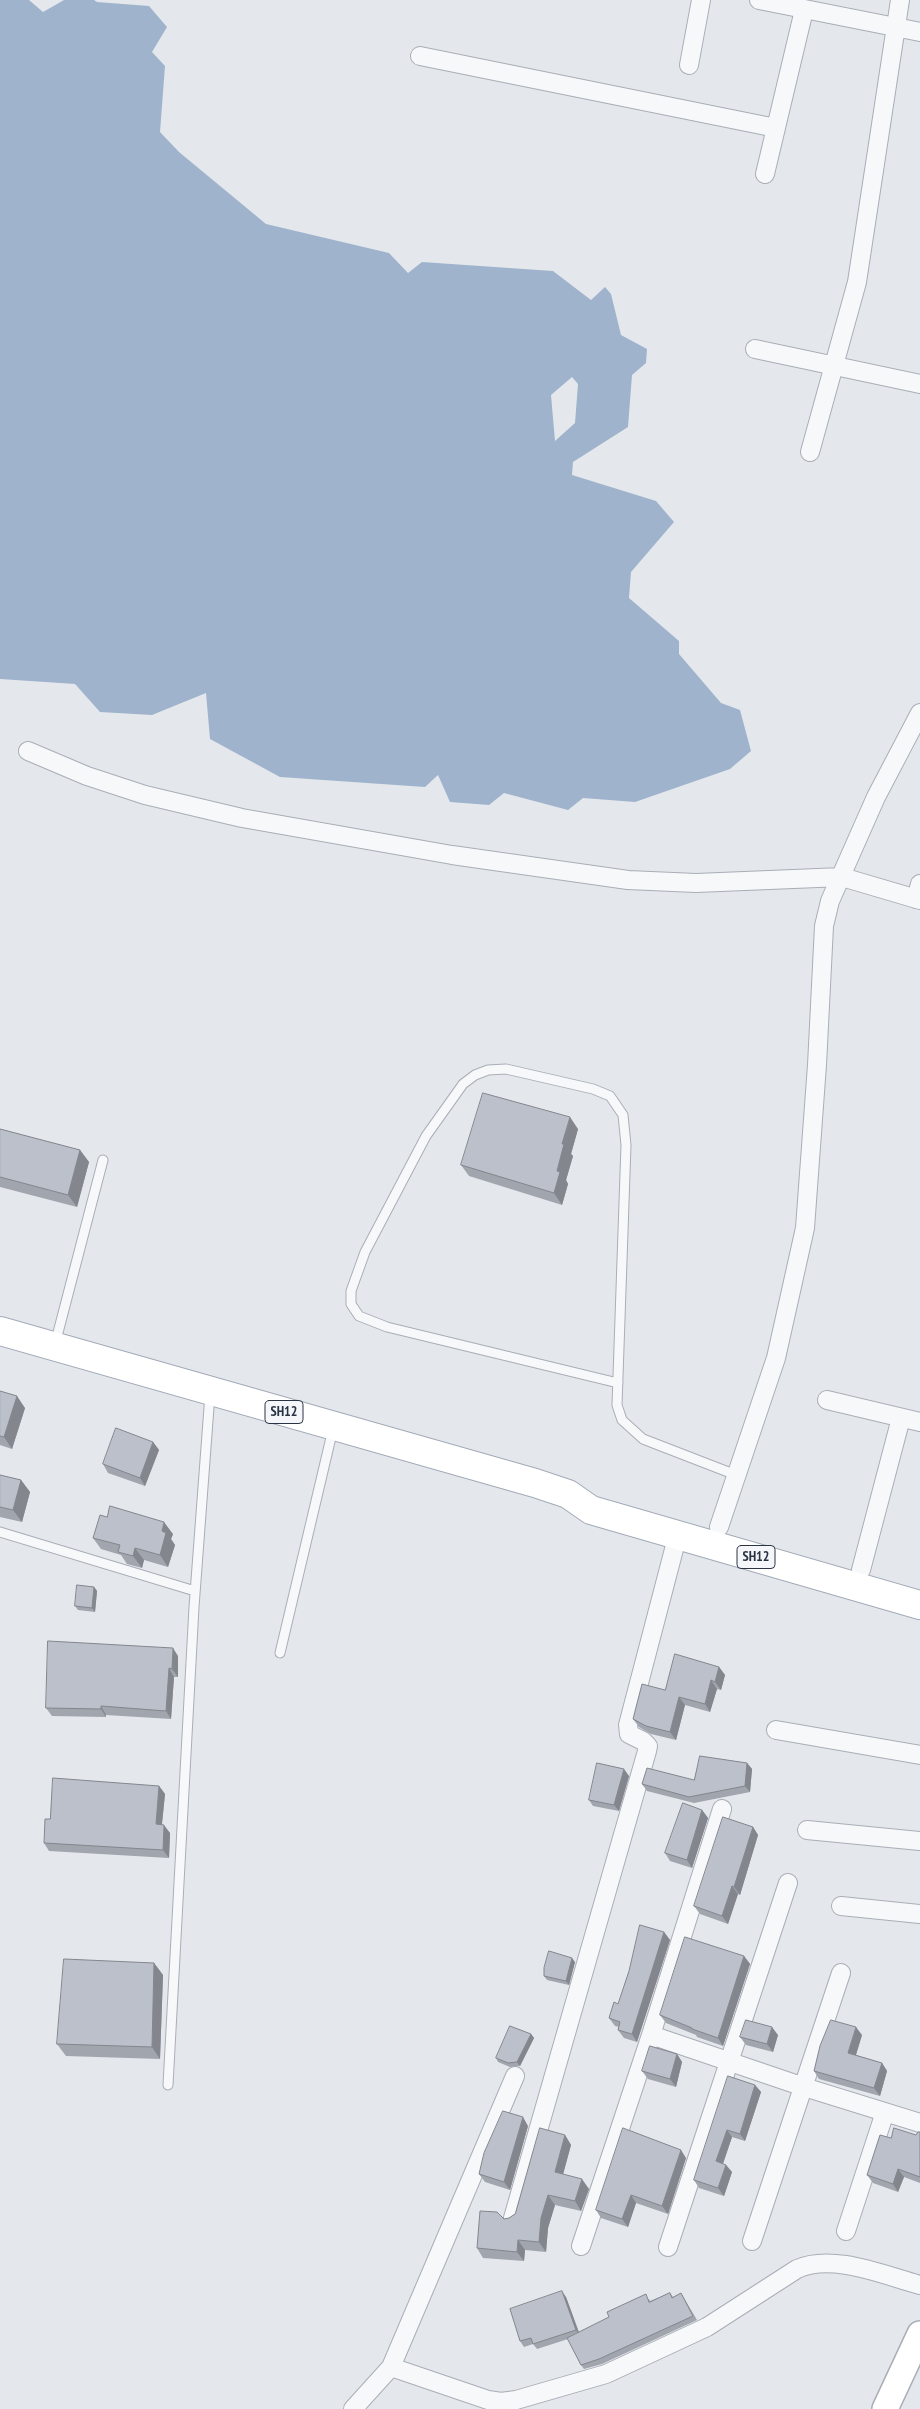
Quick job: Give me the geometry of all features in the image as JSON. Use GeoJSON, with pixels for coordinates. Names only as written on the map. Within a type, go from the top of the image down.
{"type":"FeatureCollection","features":[{"type":"Feature","properties":{"kind":"main road","name":"SH12"},"geometry":{"type":"LineString","coordinates":[[0,1331],[568,1494],[592,1510],[920,1606]]}},
{"type":"Feature","properties":{"kind":"main road","name":"SH12"},"geometry":{"type":"LineString","coordinates":[[568,1494],[598,1492],[920,1587]]}},
{"type":"Feature","properties":{"kind":"main road"},"geometry":{"type":"LineString","coordinates":[[885,2409],[920,2334]]}},
{"type":"Feature","properties":{"kind":"street"},"geometry":{"type":"LineString","coordinates":[[688,64],[701,0]]}},
{"type":"Feature","properties":{"kind":"street"},"geometry":{"type":"LineString","coordinates":[[759,0],[798,6],[920,32]]}},
{"type":"Feature","properties":{"kind":"street"},"geometry":{"type":"LineString","coordinates":[[810,452],[857,282],[900,0]]}},
{"type":"Feature","properties":{"kind":"street"},"geometry":{"type":"LineString","coordinates":[[765,174],[776,128],[798,6]]}},
{"type":"Feature","properties":{"kind":"street"},"geometry":{"type":"LineString","coordinates":[[420,56],[776,128]]}},
{"type":"Feature","properties":{"kind":"street"},"geometry":{"type":"LineString","coordinates":[[755,349],[920,384]]}},
{"type":"Feature","properties":{"kind":"street"},"geometry":{"type":"LineString","coordinates":[[719,1527],[776,1358],[805,1228],[817,1065],[824,926],[830,901],[876,797],[920,713]]}},
{"type":"Feature","properties":{"kind":"street"},"geometry":{"type":"LineString","coordinates":[[28,751],[87,776],[145,795],[242,818],[452,855],[628,880],[696,883],[842,877],[919,895]]}},
{"type":"Feature","properties":{"kind":"street"},"geometry":{"type":"LineString","coordinates":[[827,1400],[920,1422]]}},
{"type":"Feature","properties":{"kind":"street"},"geometry":{"type":"LineString","coordinates":[[861,1570],[901,1418]]}},
{"type":"Feature","properties":{"kind":"street"},"geometry":{"type":"LineString","coordinates":[[513,2218],[647,1751],[648,1746],[643,1741],[629,1734],[628,1725],[678,1534]]}},
{"type":"Feature","properties":{"kind":"street"},"geometry":{"type":"LineString","coordinates":[[776,1730],[920,1755]]}},
{"type":"Feature","properties":{"kind":"street"},"geometry":{"type":"LineString","coordinates":[[581,2246],[651,2035],[722,1809]]}},
{"type":"Feature","properties":{"kind":"street"},"geometry":{"type":"LineString","coordinates":[[807,1830],[920,1840]]}},
{"type":"Feature","properties":{"kind":"street"},"geometry":{"type":"LineString","coordinates":[[668,2247],[788,1882]]}},
{"type":"Feature","properties":{"kind":"street"},"geometry":{"type":"LineString","coordinates":[[841,1906],[920,1914]]}},
{"type":"Feature","properties":{"kind":"street"},"geometry":{"type":"LineString","coordinates":[[752,2241],[841,1973]]}},
{"type":"Feature","properties":{"kind":"street"},"geometry":{"type":"LineString","coordinates":[[651,2035],[804,2087],[920,2123]]}},
{"type":"Feature","properties":{"kind":"street"},"geometry":{"type":"LineString","coordinates":[[353,2409],[391,2367],[515,2076]]}},
{"type":"Feature","properties":{"kind":"street"},"geometry":{"type":"LineString","coordinates":[[846,2231],[885,2112]]}},
{"type":"Feature","properties":{"kind":"street"},"geometry":{"type":"LineString","coordinates":[[391,2367],[477,2403],[501,2402],[522,2404],[606,2374],[699,2331],[809,2264],[842,2264],[920,2285]]}},
{"type":"Feature","properties":{"kind":"lane"},"geometry":{"type":"LineString","coordinates":[[618,1383],[387,1327],[359,1316],[351,1304],[351,1291],[366,1252],[426,1136],[463,1084],[475,1075],[488,1070],[506,1069],[593,1089],[610,1096],[622,1115],[626,1145],[618,1383],[617,1404],[622,1420],[643,1439],[736,1475]]}},
{"type":"Feature","properties":{"kind":"lane"},"geometry":{"type":"LineString","coordinates":[[55,1347],[102,1160]]}},
{"type":"Feature","properties":{"kind":"lane"},"geometry":{"type":"LineString","coordinates":[[168,2085],[195,1590],[210,1391]]}},
{"type":"Feature","properties":{"kind":"lane"},"geometry":{"type":"LineString","coordinates":[[280,1653],[334,1426]]}},
{"type":"Feature","properties":{"kind":"lane"},"geometry":{"type":"LineString","coordinates":[[0,1532],[195,1590]]}},
{"type":"Feature","properties":{"kind":"water"},"geometry":{"type":"Polygon","coordinates":[[[0,0],[29,0],[43,12],[64,0],[94,0],[97,2],[149,6],[167,27],[152,52],[165,66],[160,132],[179,152],[266,224],[389,253],[408,273],[422,262],[553,271],[591,300],[605,287],[611,294],[621,335],[647,349],[646,363],[632,375],[628,427],[573,462],[572,475],[656,501],[674,522],[631,572],[629,598],[679,641],[679,654],[721,703],[740,710],[751,751],[730,769],[635,802],[583,798],[568,810],[504,793],[489,805],[450,802],[438,775],[425,787],[280,777],[210,739],[206,693],[152,715],[100,712],[75,684],[0,679],[0,0]],[[572,377],[551,395],[555,441],[575,423],[578,384],[572,377]]]}},
{"type":"Feature","properties":{"kind":"building"},"geometry":{"type":"Polygon","coordinates":[[[483,1093],[570,1117],[562,1144],[564,1144],[557,1171],[560,1172],[554,1193],[461,1165],[483,1093]]]}},
{"type":"Feature","properties":{"kind":"building"},"geometry":{"type":"Polygon","coordinates":[[[0,1129],[80,1150],[68,1195],[0,1177],[0,1129]]]}},
{"type":"Feature","properties":{"kind":"building"},"geometry":{"type":"Polygon","coordinates":[[[0,1391],[17,1396],[4,1437],[0,1436],[0,1391]]]}},
{"type":"Feature","properties":{"kind":"building"},"geometry":{"type":"Polygon","coordinates":[[[116,1428],[153,1442],[140,1478],[103,1464],[116,1428]]]}},
{"type":"Feature","properties":{"kind":"building"},"geometry":{"type":"Polygon","coordinates":[[[0,1475],[21,1480],[13,1510],[0,1507],[0,1475]]]}},
{"type":"Feature","properties":{"kind":"building"},"geometry":{"type":"Polygon","coordinates":[[[110,1506],[164,1522],[162,1531],[166,1533],[160,1555],[135,1548],[133,1556],[118,1552],[120,1545],[93,1538],[100,1515],[107,1517],[110,1506]]]}},
{"type":"Feature","properties":{"kind":"building"},"geometry":{"type":"Polygon","coordinates":[[[77,1585],[94,1587],[92,1608],[75,1606],[77,1585]]]}},
{"type":"Feature","properties":{"kind":"building"},"geometry":{"type":"Polygon","coordinates":[[[48,1641],[173,1648],[172,1669],[169,1668],[166,1711],[101,1706],[101,1709],[46,1708],[48,1641]]]}},
{"type":"Feature","properties":{"kind":"building"},"geometry":{"type":"Polygon","coordinates":[[[675,1654],[719,1667],[715,1682],[711,1680],[705,1704],[679,1697],[670,1732],[646,1726],[633,1719],[642,1684],[665,1690],[675,1654]]]}},
{"type":"Feature","properties":{"kind":"building"},"geometry":{"type":"Polygon","coordinates":[[[700,1756],[747,1763],[745,1786],[689,1797],[642,1784],[647,1768],[694,1780],[700,1756]]]}},
{"type":"Feature","properties":{"kind":"building"},"geometry":{"type":"Polygon","coordinates":[[[597,1763],[624,1769],[614,1805],[589,1800],[597,1763]]]}},
{"type":"Feature","properties":{"kind":"building"},"geometry":{"type":"Polygon","coordinates":[[[53,1778],[159,1786],[156,1824],[164,1825],[163,1850],[44,1843],[45,1819],[50,1819],[53,1778]]]}},
{"type":"Feature","properties":{"kind":"building"},"geometry":{"type":"Polygon","coordinates":[[[683,1803],[702,1810],[687,1860],[665,1853],[683,1803]]]}},
{"type":"Feature","properties":{"kind":"building"},"geometry":{"type":"Polygon","coordinates":[[[723,1817],[753,1827],[734,1887],[732,1886],[722,1916],[694,1906],[723,1817]]]}},
{"type":"Feature","properties":{"kind":"building"},"geometry":{"type":"Polygon","coordinates":[[[640,1925],[664,1932],[632,2034],[618,2030],[620,2022],[609,2018],[614,2002],[618,2004],[629,1971],[640,1925]]]}},
{"type":"Feature","properties":{"kind":"building"},"geometry":{"type":"Polygon","coordinates":[[[685,1937],[744,1956],[718,2038],[660,2015],[685,1937]]]}},
{"type":"Feature","properties":{"kind":"building"},"geometry":{"type":"Polygon","coordinates":[[[549,1951],[572,1958],[566,1981],[544,1976],[544,1968],[549,1951]]]}},
{"type":"Feature","properties":{"kind":"building"},"geometry":{"type":"Polygon","coordinates":[[[64,1959],[154,1963],[152,2047],[57,2044],[64,1959]]]}},
{"type":"Feature","properties":{"kind":"building"},"geometry":{"type":"Polygon","coordinates":[[[746,2020],[772,2027],[767,2044],[740,2037],[746,2020]]]}},
{"type":"Feature","properties":{"kind":"building"},"geometry":{"type":"Polygon","coordinates":[[[831,2020],[856,2027],[848,2053],[882,2063],[874,2088],[814,2071],[820,2046],[831,2020]]]}},
{"type":"Feature","properties":{"kind":"building"},"geometry":{"type":"Polygon","coordinates":[[[510,2026],[531,2034],[517,2062],[508,2063],[496,2058],[510,2026]]]}},
{"type":"Feature","properties":{"kind":"building"},"geometry":{"type":"Polygon","coordinates":[[[650,2046],[677,2054],[670,2079],[642,2071],[650,2046]]]}},
{"type":"Feature","properties":{"kind":"building"},"geometry":{"type":"Polygon","coordinates":[[[728,2076],[755,2085],[740,2134],[727,2130],[716,2161],[726,2165],[718,2188],[694,2180],[728,2076]]]}},
{"type":"Feature","properties":{"kind":"building"},"geometry":{"type":"Polygon","coordinates":[[[503,2111],[523,2117],[504,2182],[479,2174],[484,2153],[503,2111]]]}},
{"type":"Feature","properties":{"kind":"building"},"geometry":{"type":"Polygon","coordinates":[[[540,2128],[565,2135],[555,2172],[582,2179],[575,2201],[548,2195],[541,2218],[539,2242],[518,2240],[517,2252],[477,2248],[480,2211],[497,2212],[504,2219],[515,2214],[540,2128]]]}},
{"type":"Feature","properties":{"kind":"building"},"geometry":{"type":"Polygon","coordinates":[[[623,2128],[681,2150],[662,2206],[631,2195],[622,2219],[596,2210],[623,2128]]]}},
{"type":"Feature","properties":{"kind":"building"},"geometry":{"type":"Polygon","coordinates":[[[894,2128],[916,2135],[920,2132],[920,2177],[898,2169],[893,2184],[867,2175],[880,2135],[891,2138],[894,2128]]]}},
{"type":"Feature","properties":{"kind":"building"},"geometry":{"type":"Polygon","coordinates":[[[562,2291],[576,2330],[533,2344],[531,2338],[520,2341],[510,2309],[562,2291]]]}},
{"type":"Feature","properties":{"kind":"building"},"geometry":{"type":"Polygon","coordinates":[[[670,2293],[672,2298],[681,2293],[693,2316],[599,2359],[581,2365],[567,2338],[609,2317],[607,2312],[646,2294],[649,2302],[670,2293]]]}}]}
